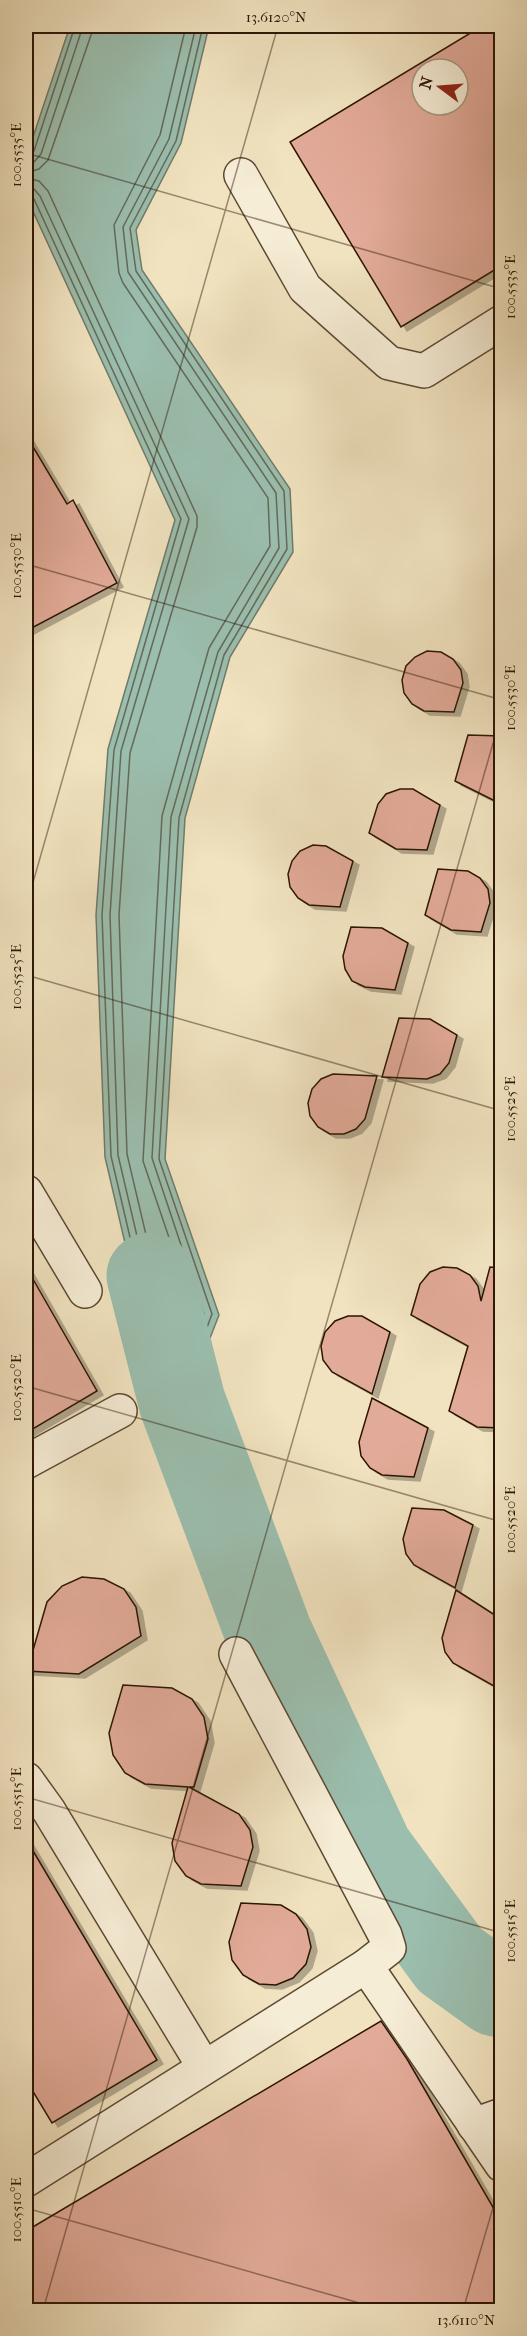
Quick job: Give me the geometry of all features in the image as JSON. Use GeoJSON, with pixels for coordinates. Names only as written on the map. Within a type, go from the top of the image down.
{"type":"FeatureCollection","features":[{"type":"Feature","properties":{"kind":"lane"},"geometry":{"type":"LineString","coordinates":[[241,175],[305,288],[389,363],[424,371],[501,322]]}},
{"type":"Feature","properties":{"kind":"lane"},"geometry":{"type":"LineString","coordinates":[[26,1192],[85,1291]]}},
{"type":"Feature","properties":{"kind":"lane"},"geometry":{"type":"LineString","coordinates":[[26,1462],[120,1411]]}},
{"type":"Feature","properties":{"kind":"lane"},"geometry":{"type":"LineString","coordinates":[[27,2176],[366,1966],[389,1948],[386,1935],[236,1654]]}},
{"type":"Feature","properties":{"kind":"lane"},"geometry":{"type":"LineString","coordinates":[[26,1779],[50,1811],[204,2067]]}},
{"type":"Feature","properties":{"kind":"lane"},"geometry":{"type":"LineString","coordinates":[[366,1966],[488,2120],[501,2165]]}},
{"type":"Feature","properties":{"kind":"water"},"geometry":{"type":"Polygon","coordinates":[[[70,26],[209,26],[181,143],[136,230],[142,270],[290,489],[293,552],[230,657],[185,818],[165,1159],[219,1315],[191,1387],[161,1398],[105,1157],[96,915],[108,749],[175,520],[26,196],[26,158],[70,26]]]}},
{"type":"Feature","properties":{"kind":"building"},"geometry":{"type":"Polygon","coordinates":[[[482,26],[501,26],[501,266],[401,327],[290,142],[410,70],[410,117],[470,117],[470,57],[431,57],[482,26]]]}},
{"type":"Feature","properties":{"kind":"building"},"geometry":{"type":"Polygon","coordinates":[[[26,435],[67,504],[73,500],[117,583],[26,631],[26,435]]]}},
{"type":"Feature","properties":{"kind":"building"},"geometry":{"type":"Polygon","coordinates":[[[427,651],[441,652],[453,659],[461,670],[463,683],[454,712],[424,711],[412,704],[404,693],[402,680],[406,666],[415,657],[427,651]]]}},
{"type":"Feature","properties":{"kind":"building"},"geometry":{"type":"Polygon","coordinates":[[[468,735],[501,736],[501,804],[455,781],[468,735]]]}},
{"type":"Feature","properties":{"kind":"building"},"geometry":{"type":"Polygon","coordinates":[[[400,789],[413,789],[440,805],[427,850],[396,849],[369,833],[378,804],[386,794],[400,789]]]}},
{"type":"Feature","properties":{"kind":"building"},"geometry":{"type":"Polygon","coordinates":[[[313,845],[326,846],[353,861],[340,907],[309,905],[298,898],[290,887],[288,874],[292,861],[300,851],[313,845]]]}},
{"type":"Feature","properties":{"kind":"building"},"geometry":{"type":"Polygon","coordinates":[[[438,869],[468,871],[480,878],[488,889],[490,903],[481,932],[451,930],[425,915],[438,869]]]}},
{"type":"Feature","properties":{"kind":"building"},"geometry":{"type":"Polygon","coordinates":[[[351,927],[382,928],[408,943],[395,990],[365,987],[352,981],[345,969],[343,956],[351,927]]]}},
{"type":"Feature","properties":{"kind":"building"},"geometry":{"type":"Polygon","coordinates":[[[399,1018],[430,1019],[457,1035],[449,1063],[440,1074],[427,1079],[382,1077],[399,1018]]]}},
{"type":"Feature","properties":{"kind":"building"},"geometry":{"type":"Polygon","coordinates":[[[333,1074],[377,1076],[365,1119],[356,1129],[344,1134],[330,1134],[318,1127],[310,1116],[308,1103],[312,1089],[321,1079],[333,1074]]]}},
{"type":"Feature","properties":{"kind":"building"},"geometry":{"type":"Polygon","coordinates":[[[26,1267],[97,1391],[26,1433],[26,1267]]]}},
{"type":"Feature","properties":{"kind":"building"},"geometry":{"type":"Polygon","coordinates":[[[443,1267],[457,1268],[470,1275],[478,1286],[481,1301],[490,1267],[501,1268],[501,1428],[477,1427],[449,1411],[468,1346],[411,1315],[420,1284],[430,1272],[443,1267]]]}},
{"type":"Feature","properties":{"kind":"building"},"geometry":{"type":"Polygon","coordinates":[[[348,1316],[362,1316],[390,1332],[372,1394],[332,1372],[323,1360],[321,1346],[325,1332],[335,1321],[348,1316]]]}},
{"type":"Feature","properties":{"kind":"building"},"geometry":{"type":"Polygon","coordinates":[[[372,1398],[428,1428],[414,1477],[382,1475],[370,1468],[361,1456],[359,1442],[372,1398]]]}},
{"type":"Feature","properties":{"kind":"building"},"geometry":{"type":"Polygon","coordinates":[[[412,1508],[444,1510],[473,1525],[455,1588],[414,1565],[406,1554],[403,1539],[412,1508]]]}},
{"type":"Feature","properties":{"kind":"building"},"geometry":{"type":"Polygon","coordinates":[[[82,1577],[104,1579],[124,1589],[136,1607],[141,1636],[79,1674],[27,1671],[47,1602],[62,1586],[82,1577]]]}},
{"type":"Feature","properties":{"kind":"building"},"geometry":{"type":"Polygon","coordinates":[[[456,1590],[501,1619],[501,1690],[453,1663],[445,1652],[442,1638],[456,1590]]]}},
{"type":"Feature","properties":{"kind":"building"},"geometry":{"type":"Polygon","coordinates":[[[123,1685],[172,1688],[192,1699],[204,1717],[208,1739],[194,1787],[189,1787],[239,1814],[250,1830],[253,1847],[241,1886],[201,1884],[186,1876],[175,1861],[172,1843],[188,1787],[145,1784],[125,1773],[113,1755],[109,1733],[123,1685]]]}},
{"type":"Feature","properties":{"kind":"building"},"geometry":{"type":"Polygon","coordinates":[[[26,1839],[157,2060],[52,2123],[26,2080],[26,1839]]]}},
{"type":"Feature","properties":{"kind":"building"},"geometry":{"type":"Polygon","coordinates":[[[241,1903],[281,1905],[296,1914],[307,1929],[311,1947],[306,1964],[293,1978],[276,1985],[259,1984],[243,1975],[232,1960],[229,1942],[241,1903]]]}},
{"type":"Feature","properties":{"kind":"building"},"geometry":{"type":"Polygon","coordinates":[[[381,2021],[407,2059],[501,2221],[501,2310],[26,2310],[26,2231],[381,2021]]]}},
{"type":"Feature","properties":{"kind":"waterway"},"geometry":{"type":"LineString","coordinates":[[150,1276],[182,1402],[269,1634],[370,1851],[450,1960],[496,1993],[502,1994]]}}]}
